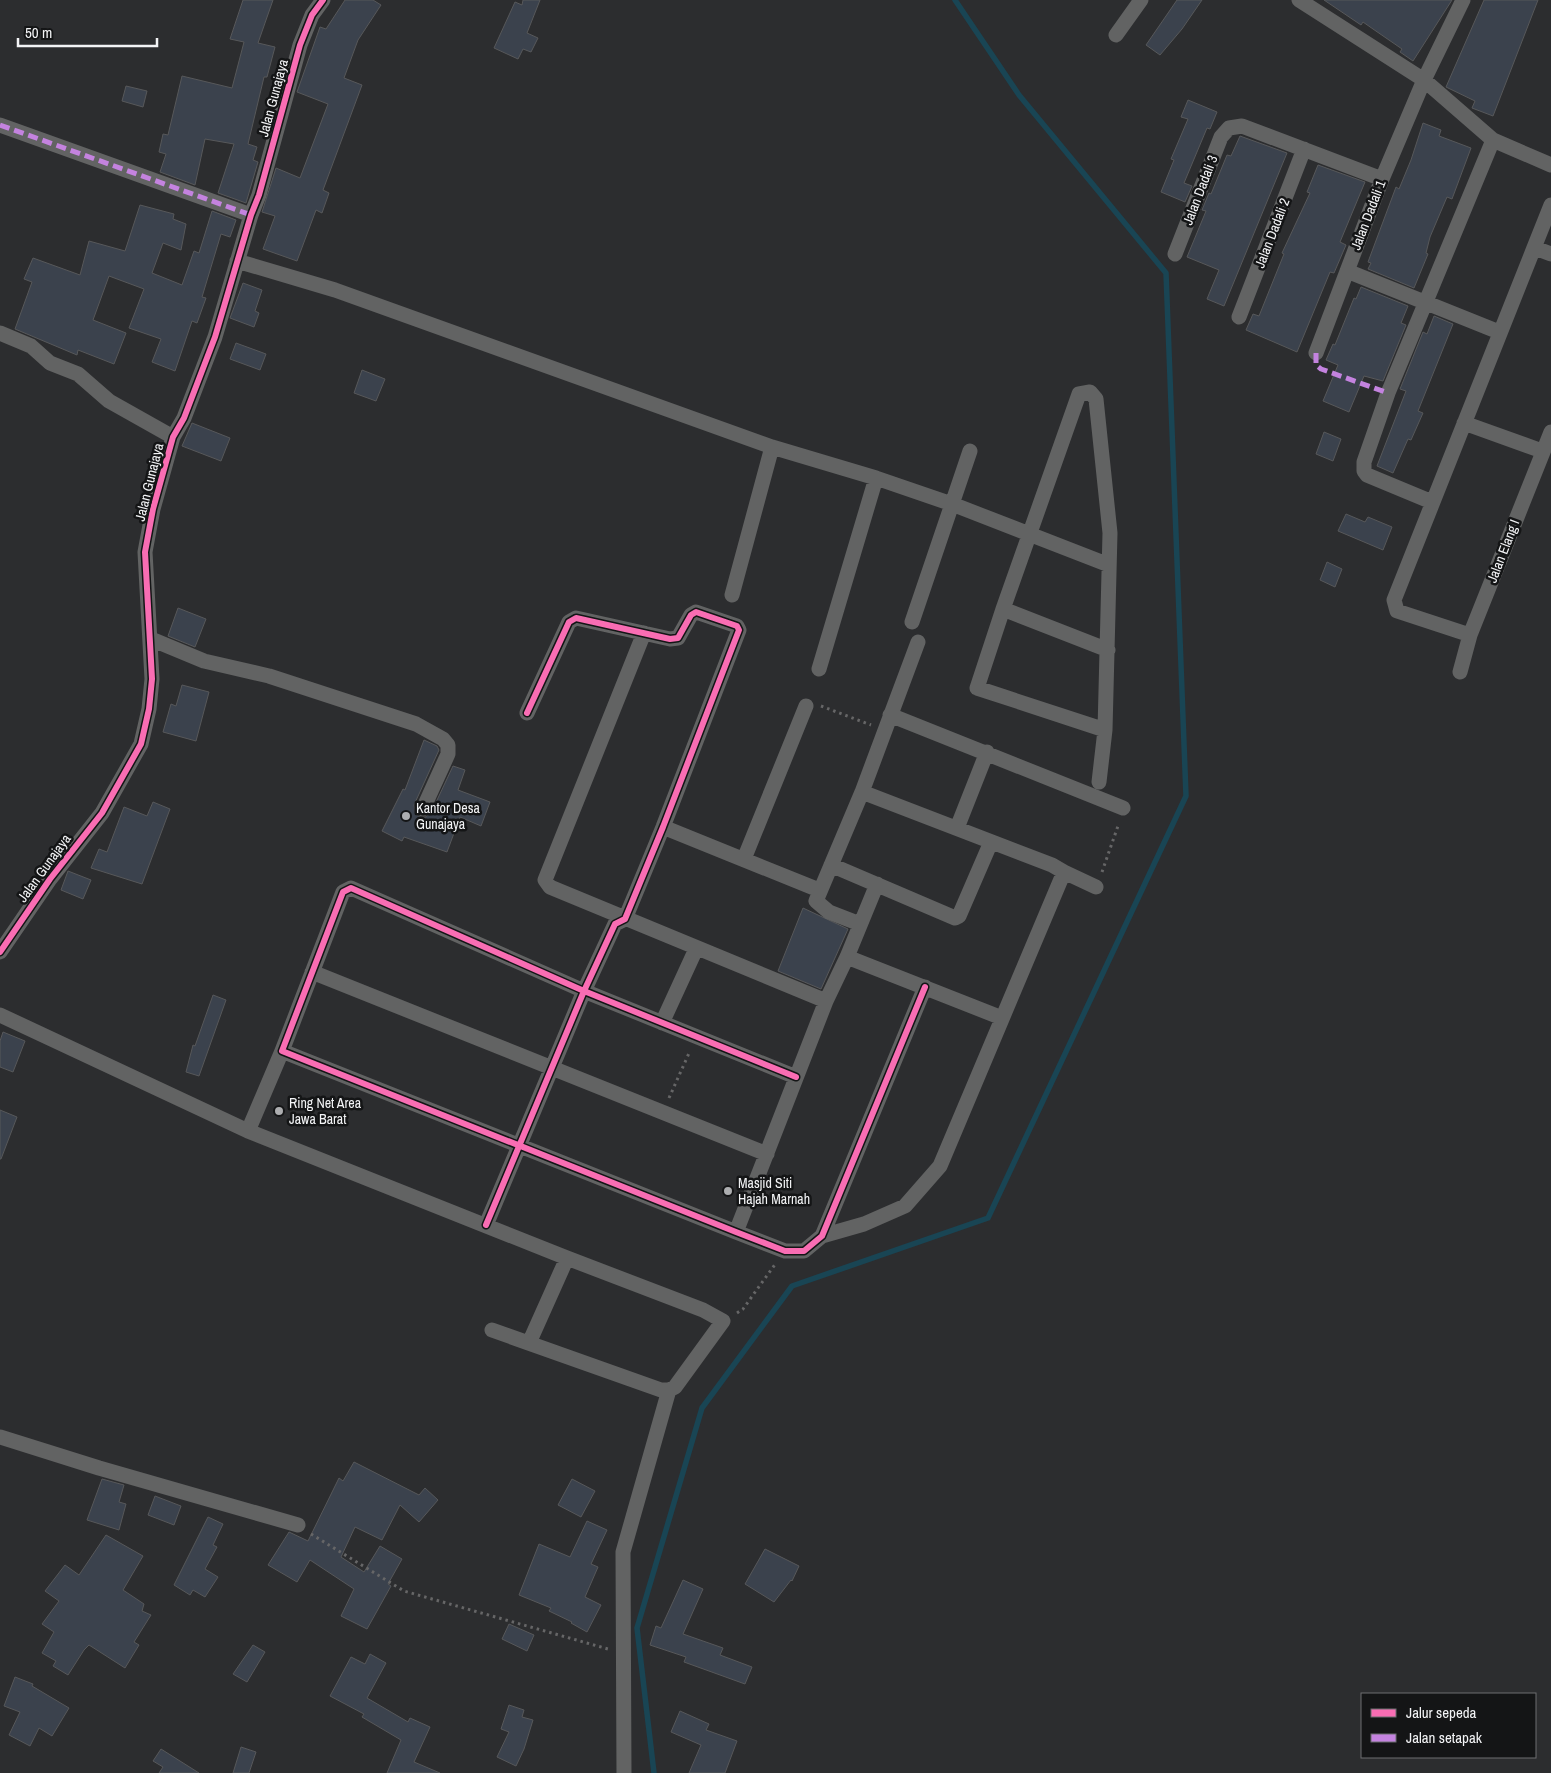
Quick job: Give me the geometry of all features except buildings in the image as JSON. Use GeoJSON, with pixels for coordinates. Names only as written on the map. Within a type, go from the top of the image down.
{"type":"FeatureCollection","features":[{"type":"Feature","properties":{"kind":"street","name":"Jalan Gunajaya"},"geometry":{"type":"LineString","coordinates":[[0,952],[50,878],[102,813],[141,744],[149,709],[152,678],[145,552],[153,509],[173,437],[184,418],[215,337],[251,215],[262,186],[300,45],[312,14],[323,0]]}},
{"type":"Feature","properties":{"kind":"street"},"geometry":{"type":"LineString","coordinates":[[1299,0],[1321,6],[1424,80],[1493,140],[1551,165]]}},
{"type":"Feature","properties":{"kind":"street","name":"Jalan Dadali 1"},"geometry":{"type":"LineString","coordinates":[[1316,352],[1382,179],[1424,80],[1463,0]]}},
{"type":"Feature","properties":{"kind":"street"},"geometry":{"type":"LineString","coordinates":[[1116,35],[1137,2]]}},
{"type":"Feature","properties":{"kind":"street"},"geometry":{"type":"LineString","coordinates":[[0,125],[251,215]]}},
{"type":"Feature","properties":{"kind":"street","name":"Jalan Dadali 3"},"geometry":{"type":"LineString","coordinates":[[1175,254],[1220,137],[1229,128],[1242,126],[1304,149]]}},
{"type":"Feature","properties":{"kind":"street"},"geometry":{"type":"LineString","coordinates":[[1432,502],[1367,475],[1364,471],[1364,462],[1385,402],[1425,302],[1493,140]]}},
{"type":"Feature","properties":{"kind":"street"},"geometry":{"type":"LineString","coordinates":[[1304,149],[1382,179]]}},
{"type":"Feature","properties":{"kind":"street","name":"Jalan Dadali 2"},"geometry":{"type":"LineString","coordinates":[[1240,317],[1304,149]]}},
{"type":"Feature","properties":{"kind":"street"},"geometry":{"type":"LineString","coordinates":[[1470,635],[1397,611],[1394,606],[1394,600],[1551,204]]}},
{"type":"Feature","properties":{"kind":"street"},"geometry":{"type":"LineString","coordinates":[[1535,248],[1551,254]]}},
{"type":"Feature","properties":{"kind":"street"},"geometry":{"type":"LineString","coordinates":[[237,262],[344,293],[772,448],[876,478],[952,504],[1109,564]]}},
{"type":"Feature","properties":{"kind":"street"},"geometry":{"type":"LineString","coordinates":[[1347,271],[1500,332]]}},
{"type":"Feature","properties":{"kind":"street"},"geometry":{"type":"LineString","coordinates":[[0,333],[31,346],[50,363],[78,374],[109,401],[173,437]]}},
{"type":"Feature","properties":{"kind":"street"},"geometry":{"type":"LineString","coordinates":[[1099,782],[1105,730],[1110,533],[1096,399],[1090,392],[1080,394],[1003,609],[978,688],[1105,730]]}},
{"type":"Feature","properties":{"kind":"street"},"geometry":{"type":"LineString","coordinates":[[1464,423],[1542,451]]}},
{"type":"Feature","properties":{"kind":"street","name":"Jalan Elang I"},"geometry":{"type":"LineString","coordinates":[[1460,672],[1470,635],[1551,432]]}},
{"type":"Feature","properties":{"kind":"street"},"geometry":{"type":"LineString","coordinates":[[732,595],[772,448]]}},
{"type":"Feature","properties":{"kind":"street"},"geometry":{"type":"LineString","coordinates":[[912,622],[970,451]]}},
{"type":"Feature","properties":{"kind":"street"},"geometry":{"type":"LineString","coordinates":[[819,668],[876,478]]}},
{"type":"Feature","properties":{"kind":"street"},"geometry":{"type":"LineString","coordinates":[[1003,609],[1108,650]]}},
{"type":"Feature","properties":{"kind":"street"},"geometry":{"type":"LineString","coordinates":[[486,1225],[584,991],[615,924],[625,919],[663,827],[739,630],[737,626],[696,612],[691,615],[678,638],[670,640],[583,618],[569,622],[527,712]]}},
{"type":"Feature","properties":{"kind":"street"},"geometry":{"type":"LineString","coordinates":[[644,633],[545,880],[550,887],[696,949],[826,1001]]}},
{"type":"Feature","properties":{"kind":"street"},"geometry":{"type":"LineString","coordinates":[[151,639],[204,661],[269,676],[416,724],[443,739],[448,745],[448,754],[423,809]]}},
{"type":"Feature","properties":{"kind":"street"},"geometry":{"type":"LineString","coordinates":[[860,924],[821,907],[816,901],[819,890],[862,792],[918,642]]}},
{"type":"Feature","properties":{"kind":"street"},"geometry":{"type":"LineString","coordinates":[[744,859],[806,706]]}},
{"type":"Feature","properties":{"kind":"street"},"geometry":{"type":"LineString","coordinates":[[890,715],[987,752],[1123,808]]}},
{"type":"Feature","properties":{"kind":"street"},"geometry":{"type":"LineString","coordinates":[[957,828],[987,752]]}},
{"type":"Feature","properties":{"kind":"street"},"geometry":{"type":"LineString","coordinates":[[862,792],[1052,865],[1096,886]]}},
{"type":"Feature","properties":{"kind":"street"},"geometry":{"type":"LineString","coordinates":[[663,827],[819,890]]}},
{"type":"Feature","properties":{"kind":"street"},"geometry":{"type":"LineString","coordinates":[[831,864],[955,918],[959,916],[991,842]]}},
{"type":"Feature","properties":{"kind":"street"},"geometry":{"type":"LineString","coordinates":[[282,1050],[784,1251],[804,1251],[822,1236],[864,1224],[905,1206],[927,1184],[940,1166],[1064,872]]}},
{"type":"Feature","properties":{"kind":"street"},"geometry":{"type":"LineString","coordinates":[[736,1232],[826,1001],[848,957],[877,884]]}},
{"type":"Feature","properties":{"kind":"street"},"geometry":{"type":"LineString","coordinates":[[248,1131],[282,1050],[343,892],[351,888],[584,991],[796,1077]]}},
{"type":"Feature","properties":{"kind":"street"},"geometry":{"type":"LineString","coordinates":[[662,1023],[696,949]]}},
{"type":"Feature","properties":{"kind":"street"},"geometry":{"type":"LineString","coordinates":[[848,957],[1002,1018]]}},
{"type":"Feature","properties":{"kind":"street"},"geometry":{"type":"LineString","coordinates":[[312,972],[767,1154]]}},
{"type":"Feature","properties":{"kind":"street"},"geometry":{"type":"LineString","coordinates":[[822,1236],[925,987]]}},
{"type":"Feature","properties":{"kind":"street"},"geometry":{"type":"LineString","coordinates":[[0,1015],[248,1131],[703,1310],[723,1321],[675,1387],[669,1390],[661,1390],[492,1330]]}},
{"type":"Feature","properties":{"kind":"street"},"geometry":{"type":"LineString","coordinates":[[529,1343],[567,1258]]}},
{"type":"Feature","properties":{"kind":"street"},"geometry":{"type":"LineString","coordinates":[[624,1773],[623,1552],[669,1390]]}},
{"type":"Feature","properties":{"kind":"street"},"geometry":{"type":"LineString","coordinates":[[0,1437],[99,1468],[298,1525]]}},
{"type":"Feature","properties":{"kind":"path"},"geometry":{"type":"LineString","coordinates":[[806,706],[814,704],[884,730]]}},
{"type":"Feature","properties":{"kind":"path"},"geometry":{"type":"LineString","coordinates":[[1096,886],[1123,808]]}},
{"type":"Feature","properties":{"kind":"path"},"geometry":{"type":"LineString","coordinates":[[662,1113],[696,1037]]}},
{"type":"Feature","properties":{"kind":"path"},"geometry":{"type":"LineString","coordinates":[[723,1321],[743,1309],[784,1251]]}},
{"type":"Feature","properties":{"kind":"path"},"geometry":{"type":"LineString","coordinates":[[298,1525],[404,1592],[614,1651]]}},
{"type":"Feature","properties":{"kind":"waterway"},"geometry":{"type":"LineString","coordinates":[[654,1773],[637,1628],[702,1408],[792,1286],[988,1218],[1186,796],[1166,273],[1019,95],[955,0]]}},
{"type":"Feature","properties":{"kind":"marked path"},"geometry":{"type":"LineString","coordinates":[[0,125],[251,215]]}},
{"type":"Feature","properties":{"kind":"marked path"},"geometry":{"type":"LineString","coordinates":[[1316,353],[1316,365],[1321,369],[1388,393]]}},
{"type":"Feature","properties":{"kind":"cycle path"},"geometry":{"type":"LineString","coordinates":[[0,952],[50,879],[102,813],[141,744],[149,709],[152,679],[145,552],[153,509],[173,437],[184,418],[215,337],[251,215],[259,195],[300,45],[312,15],[323,0]]}},
{"type":"Feature","properties":{"kind":"cycle path"},"geometry":{"type":"LineString","coordinates":[[486,1225],[584,991],[615,924],[625,919],[663,827],[739,630],[737,626],[696,612],[691,615],[678,638],[670,639],[576,618],[569,622],[527,713]]}},
{"type":"Feature","properties":{"kind":"cycle path"},"geometry":{"type":"LineString","coordinates":[[796,1077],[584,991],[351,888],[343,892],[282,1051],[785,1251],[804,1251],[822,1236],[925,987]]}},
{"type":"Feature","properties":{"kind":"place","name":"Kantor Desa Gunajaya"},"geometry":{"type":"Point","coordinates":[406,816]}},
{"type":"Feature","properties":{"kind":"place","name":"Ring Net Area Jawa Barat"},"geometry":{"type":"Point","coordinates":[279,1111]}},
{"type":"Feature","properties":{"kind":"place","name":"Masjid Siti Hajah Marnah"},"geometry":{"type":"Point","coordinates":[728,1191]}}]}
